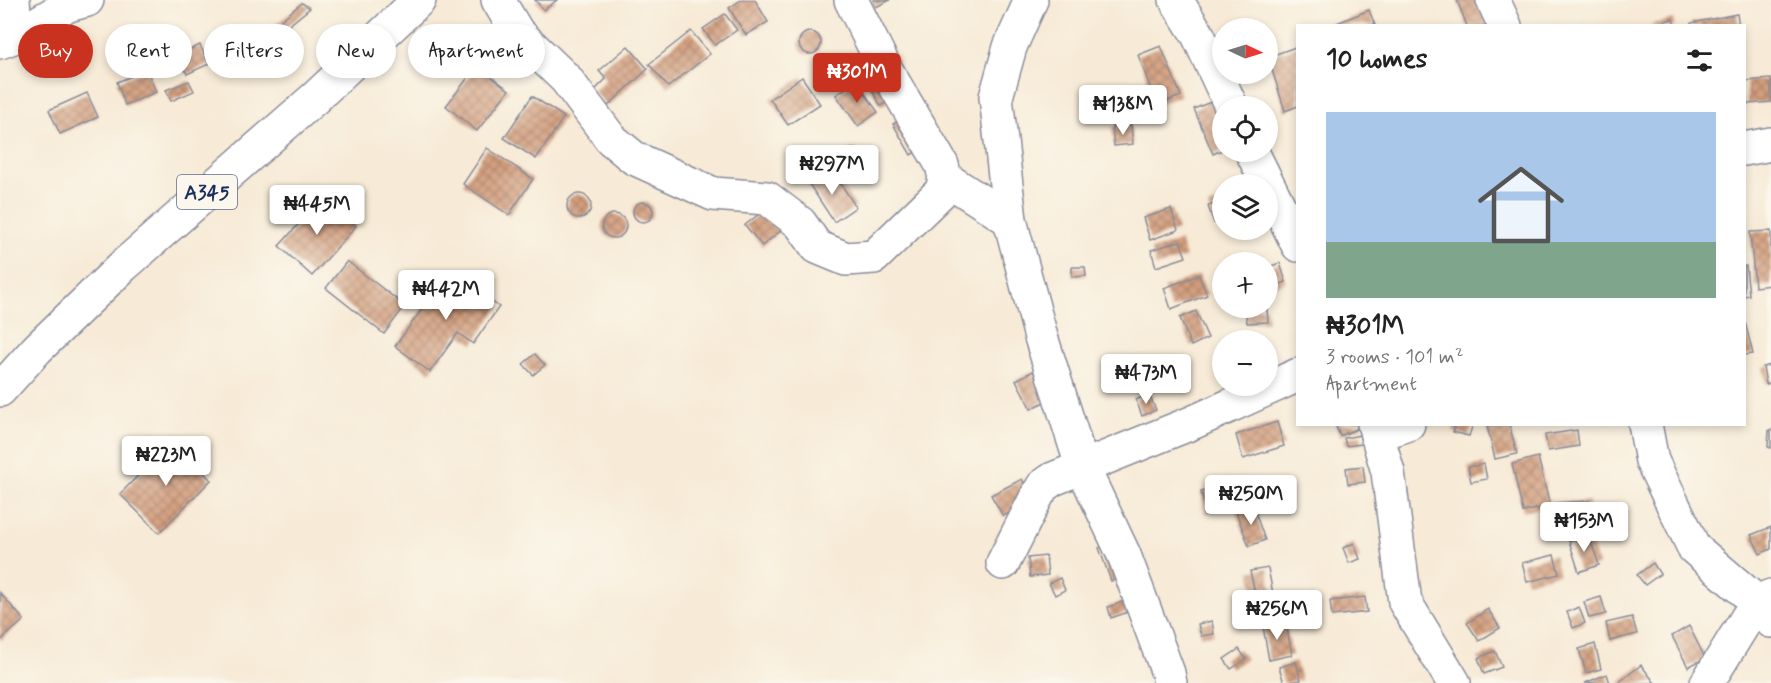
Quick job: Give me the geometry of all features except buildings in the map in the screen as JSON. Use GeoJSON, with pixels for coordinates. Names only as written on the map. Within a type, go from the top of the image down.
{"type":"FeatureCollection","features":[{"type":"Feature","properties":{"kind":"main road"},"geometry":{"type":"LineString","coordinates":[[8,39],[13,0]]}},
{"type":"Feature","properties":{"kind":"main road"},"geometry":{"type":"LineString","coordinates":[[8,39],[68,5],[87,0]]}},
{"type":"Feature","properties":{"kind":"main road","name":"A345"},"geometry":{"type":"LineString","coordinates":[[0,390],[37,349],[123,266],[315,98],[419,0]]}},
{"type":"Feature","properties":{"kind":"main road"},"geometry":{"type":"LineString","coordinates":[[498,0],[517,32],[566,79],[611,139],[634,158],[713,194],[767,198],[800,223],[817,247],[846,259],[874,257],[942,191],[945,178],[942,165],[885,68],[851,0]]}},
{"type":"Feature","properties":{"kind":"main road"},"geometry":{"type":"LineString","coordinates":[[1031,0],[1010,47],[996,97],[1010,220],[1041,338],[1082,466],[1124,555],[1170,683]]}},
{"type":"Feature","properties":{"kind":"main road"},"geometry":{"type":"LineString","coordinates":[[1176,0],[1198,35],[1226,96]]}},
{"type":"Feature","properties":{"kind":"main road"},"geometry":{"type":"LineString","coordinates":[[1493,0],[1504,24]]}},
{"type":"Feature","properties":{"kind":"main road"},"geometry":{"type":"LineString","coordinates":[[1746,149],[1771,144]]}},
{"type":"Feature","properties":{"kind":"main road"},"geometry":{"type":"LineString","coordinates":[[1257,162],[1296,241]]}},
{"type":"Feature","properties":{"kind":"main road"},"geometry":{"type":"LineString","coordinates":[[945,178],[1010,220]]}},
{"type":"Feature","properties":{"kind":"main road"},"geometry":{"type":"LineString","coordinates":[[1002,563],[1037,495],[1043,486],[1053,479],[1194,422],[1296,376]]}},
{"type":"Feature","properties":{"kind":"main road"},"geometry":{"type":"LineString","coordinates":[[1397,426],[1375,430],[1388,472],[1405,602],[1454,683]]}},
{"type":"Feature","properties":{"kind":"main road"},"geometry":{"type":"LineString","coordinates":[[1645,426],[1652,461],[1694,548],[1766,606],[1707,683]]}}]}
